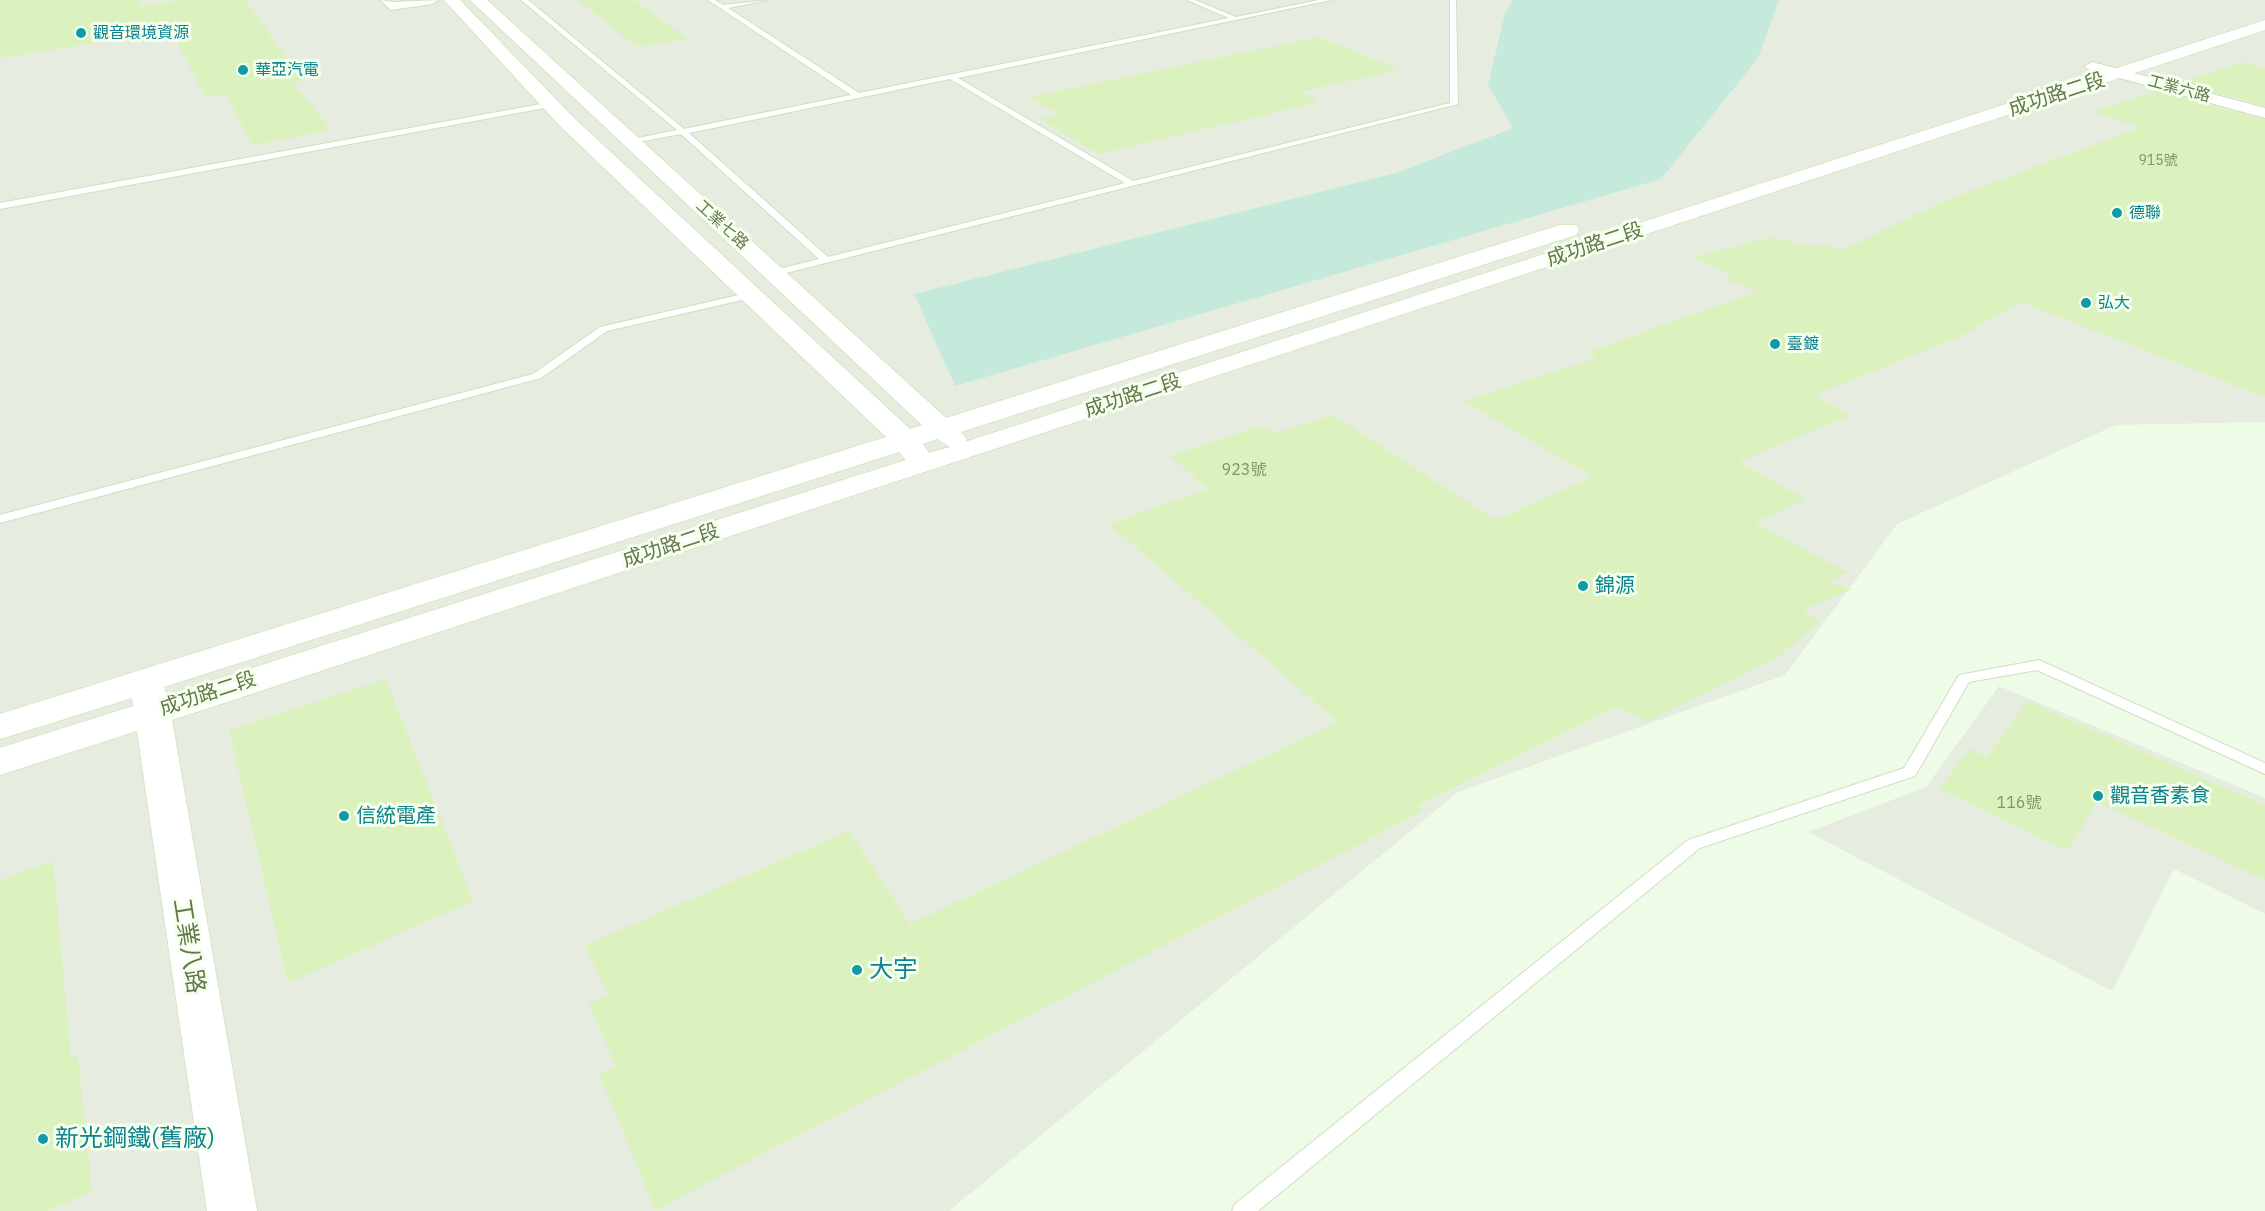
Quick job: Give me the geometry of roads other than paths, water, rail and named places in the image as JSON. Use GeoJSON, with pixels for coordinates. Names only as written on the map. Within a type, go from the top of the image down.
{"type":"FeatureCollection","features":[{"type":"Feature","properties":{"kind":"street"},"geometry":{"type":"LineString","coordinates":[[386,0],[391,6],[432,0]]}},
{"type":"Feature","properties":{"kind":"street","name":"工業七路"},"geometry":{"type":"LineString","coordinates":[[452,0],[552,104],[913,452]]}},
{"type":"Feature","properties":{"kind":"street","name":"工業七路"},"geometry":{"type":"LineString","coordinates":[[478,0],[965,451]]}},
{"type":"Feature","properties":{"kind":"street","name":"成功路二段"},"geometry":{"type":"LineString","coordinates":[[1625,213],[2265,9]]}},
{"type":"Feature","properties":{"kind":"street","name":"成功路二段"},"geometry":{"type":"LineString","coordinates":[[0,762],[150,696],[913,452],[965,451],[2122,74],[2265,25]]}},
{"type":"Feature","properties":{"kind":"street","name":"工業六路"},"geometry":{"type":"LineString","coordinates":[[2092,66],[2265,112]]}},
{"type":"Feature","properties":{"kind":"street","name":"成功路二段"},"geometry":{"type":"LineString","coordinates":[[913,452],[941,427],[1591,223]]}},
{"type":"Feature","properties":{"kind":"street","name":"成功路二段"},"geometry":{"type":"LineString","coordinates":[[0,727],[150,696]]}},
{"type":"Feature","properties":{"kind":"street","name":"工業八路"},"geometry":{"type":"LineString","coordinates":[[150,696],[232,1211]]}},
{"type":"Feature","properties":{"kind":"lane"},"geometry":{"type":"LineString","coordinates":[[524,0],[681,130],[826,260]]}},
{"type":"Feature","properties":{"kind":"lane"},"geometry":{"type":"LineString","coordinates":[[711,0],[856,95]]}},
{"type":"Feature","properties":{"kind":"lane"},"geometry":{"type":"LineString","coordinates":[[722,7],[765,0]]}},
{"type":"Feature","properties":{"kind":"lane"},"geometry":{"type":"LineString","coordinates":[[1190,0],[1236,19]]}},
{"type":"Feature","properties":{"kind":"lane"},"geometry":{"type":"LineString","coordinates":[[631,142],[1328,0]]}},
{"type":"Feature","properties":{"kind":"lane"},"geometry":{"type":"LineString","coordinates":[[774,273],[1454,104],[1453,0]]}},
{"type":"Feature","properties":{"kind":"lane"},"geometry":{"type":"LineString","coordinates":[[950,76],[1132,184]]}},
{"type":"Feature","properties":{"kind":"lane"},"geometry":{"type":"LineString","coordinates":[[0,206],[552,104]]}},
{"type":"Feature","properties":{"kind":"lane"},"geometry":{"type":"LineString","coordinates":[[0,519],[537,376],[604,329],[752,295]]}},
{"type":"Feature","properties":{"kind":"lane"},"geometry":{"type":"LineString","coordinates":[[1242,1211],[1694,844],[1910,772],[1964,678],[2038,665],[2265,769]]}},
{"type":"Feature","properties":{"kind":"place","name":"觀音環境資源"},"geometry":{"type":"Point","coordinates":[81,33]}},
{"type":"Feature","properties":{"kind":"place","name":"華亞汽電"},"geometry":{"type":"Point","coordinates":[243,70]}},
{"type":"Feature","properties":{"kind":"place","name":"德聯"},"geometry":{"type":"Point","coordinates":[2117,213]}},
{"type":"Feature","properties":{"kind":"place","name":"弘大"},"geometry":{"type":"Point","coordinates":[2086,303]}},
{"type":"Feature","properties":{"kind":"place","name":"臺鍍"},"geometry":{"type":"Point","coordinates":[1775,344]}},
{"type":"Feature","properties":{"kind":"place","name":"錦源"},"geometry":{"type":"Point","coordinates":[1583,586]}},
{"type":"Feature","properties":{"kind":"place","name":"觀音香素食"},"geometry":{"type":"Point","coordinates":[2098,796]}},
{"type":"Feature","properties":{"kind":"place","name":"信統電產"},"geometry":{"type":"Point","coordinates":[344,816]}},
{"type":"Feature","properties":{"kind":"place","name":"大宇"},"geometry":{"type":"Point","coordinates":[857,970]}},
{"type":"Feature","properties":{"kind":"place","name":"新光鋼鐵(舊廠)"},"geometry":{"type":"Point","coordinates":[43,1139]}}]}
